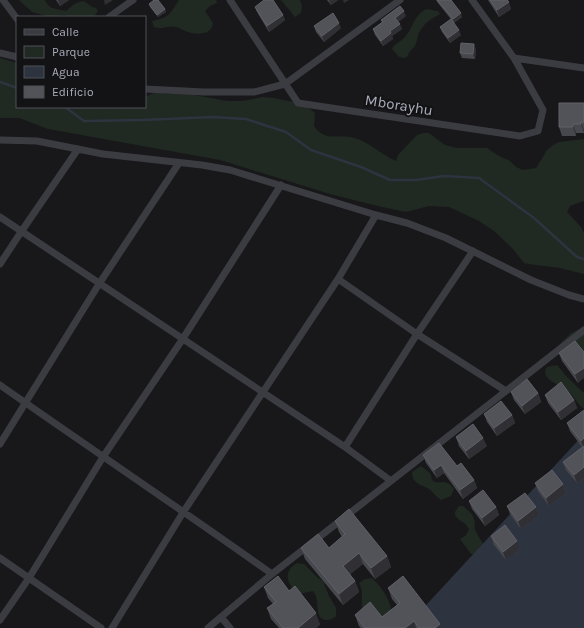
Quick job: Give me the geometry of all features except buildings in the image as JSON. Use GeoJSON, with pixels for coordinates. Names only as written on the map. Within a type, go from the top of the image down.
{"type":"FeatureCollection","features":[{"type":"Feature","properties":{"kind":"street"},"geometry":{"type":"LineString","coordinates":[[3,0],[16,18]]}},
{"type":"Feature","properties":{"kind":"street"},"geometry":{"type":"LineString","coordinates":[[109,16],[132,0]]}},
{"type":"Feature","properties":{"kind":"street","name":"Mborayhu"},"geometry":{"type":"LineString","coordinates":[[230,0],[298,103],[520,136],[538,131],[543,110],[514,58]]}},
{"type":"Feature","properties":{"kind":"street"},"geometry":{"type":"LineString","coordinates":[[146,89],[204,92],[254,92],[285,84],[400,0]]}},
{"type":"Feature","properties":{"kind":"street"},"geometry":{"type":"LineString","coordinates":[[472,0],[514,58],[584,68]]}},
{"type":"Feature","properties":{"kind":"street"},"geometry":{"type":"LineString","coordinates":[[0,54],[16,57]]}},
{"type":"Feature","properties":{"kind":"street"},"geometry":{"type":"LineString","coordinates":[[0,140],[37,141],[128,158],[230,170],[376,215],[407,223],[446,238],[531,280],[568,295],[584,299]]}},
{"type":"Feature","properties":{"kind":"street"},"geometry":{"type":"LineString","coordinates":[[0,264],[78,148]]}},
{"type":"Feature","properties":{"kind":"street"},"geometry":{"type":"LineString","coordinates":[[0,444],[99,284],[179,163]]}},
{"type":"Feature","properties":{"kind":"street"},"geometry":{"type":"LineString","coordinates":[[0,620],[29,578],[104,457],[182,340],[281,185]]}},
{"type":"Feature","properties":{"kind":"street"},"geometry":{"type":"LineString","coordinates":[[112,628],[184,511],[338,279],[376,215]]}},
{"type":"Feature","properties":{"kind":"street"},"geometry":{"type":"LineString","coordinates":[[0,217],[182,340],[345,447],[391,480]]}},
{"type":"Feature","properties":{"kind":"street"},"geometry":{"type":"LineString","coordinates":[[345,447],[417,334],[473,251]]}},
{"type":"Feature","properties":{"kind":"street"},"geometry":{"type":"LineString","coordinates":[[338,279],[417,334],[506,391]]}},
{"type":"Feature","properties":{"kind":"street"},"geometry":{"type":"LineString","coordinates":[[208,628],[272,574],[584,330]]}},
{"type":"Feature","properties":{"kind":"street"},"geometry":{"type":"LineString","coordinates":[[0,385],[184,511],[272,574]]}},
{"type":"Feature","properties":{"kind":"street"},"geometry":{"type":"LineString","coordinates":[[0,558],[100,628]]}},
{"type":"Feature","properties":{"kind":"street"},"geometry":{"type":"LineString","coordinates":[[221,617],[230,628]]}},
{"type":"Feature","properties":{"kind":"green space"},"geometry":{"type":"Polygon","coordinates":[[[19,0],[45,0],[51,7],[66,11],[76,3],[84,1],[96,8],[98,11],[95,16],[46,16],[32,12],[19,0]]]}},
{"type":"Feature","properties":{"kind":"green space"},"geometry":{"type":"Polygon","coordinates":[[[179,0],[216,0],[217,3],[210,6],[205,11],[213,23],[210,30],[204,33],[196,34],[186,32],[178,27],[154,27],[152,21],[166,17],[179,0]]]}},
{"type":"Feature","properties":{"kind":"green space"},"geometry":{"type":"Polygon","coordinates":[[[281,0],[300,0],[302,6],[301,13],[295,17],[281,0]]]}},
{"type":"Feature","properties":{"kind":"green space"},"geometry":{"type":"Polygon","coordinates":[[[426,9],[438,11],[440,14],[425,24],[418,35],[415,46],[408,56],[405,58],[399,57],[392,49],[393,47],[404,38],[418,15],[426,9]]]}},
{"type":"Feature","properties":{"kind":"green space"},"geometry":{"type":"Polygon","coordinates":[[[0,58],[16,63],[16,108],[146,108],[146,97],[156,92],[168,94],[189,94],[227,101],[243,101],[262,97],[274,98],[298,103],[310,109],[315,113],[314,126],[323,134],[359,140],[396,161],[398,155],[417,135],[423,133],[429,133],[445,145],[457,148],[487,148],[523,170],[536,168],[547,150],[553,145],[559,142],[584,139],[584,201],[570,206],[567,212],[581,227],[584,233],[584,274],[560,268],[524,263],[513,249],[494,231],[479,221],[449,207],[429,206],[406,212],[330,194],[220,160],[48,129],[19,118],[0,118],[0,58]]]}},
{"type":"Feature","properties":{"kind":"green space"},"geometry":{"type":"Polygon","coordinates":[[[584,327],[584,354],[559,345],[571,333],[584,327]]]}},
{"type":"Feature","properties":{"kind":"green space"},"geometry":{"type":"Polygon","coordinates":[[[557,365],[584,393],[584,409],[569,392],[546,376],[545,372],[547,367],[557,365]]]}},
{"type":"Feature","properties":{"kind":"green space"},"geometry":{"type":"Polygon","coordinates":[[[421,466],[428,471],[433,481],[445,482],[451,485],[454,489],[451,496],[441,500],[429,489],[416,482],[412,476],[412,472],[421,466]]]}},
{"type":"Feature","properties":{"kind":"green space"},"geometry":{"type":"Polygon","coordinates":[[[459,506],[463,506],[472,514],[475,521],[475,530],[483,544],[478,555],[471,554],[460,539],[466,535],[469,529],[455,515],[455,512],[459,506]]]}},
{"type":"Feature","properties":{"kind":"green space"},"geometry":{"type":"Polygon","coordinates":[[[297,563],[304,564],[323,581],[336,608],[336,616],[330,620],[320,617],[313,591],[299,594],[289,583],[289,570],[297,563]]]}},
{"type":"Feature","properties":{"kind":"green space"},"geometry":{"type":"Polygon","coordinates":[[[372,578],[383,591],[390,605],[393,616],[387,621],[362,609],[362,593],[359,583],[365,579],[372,578]]]}},
{"type":"Feature","properties":{"kind":"water"},"geometry":{"type":"Polygon","coordinates":[[[584,434],[584,628],[405,628],[584,434]]]}},
{"type":"Feature","properties":{"kind":"waterway"},"geometry":{"type":"LineString","coordinates":[[0,82],[16,88]]}},
{"type":"Feature","properties":{"kind":"waterway"},"geometry":{"type":"LineString","coordinates":[[66,108],[84,121],[212,117],[246,119],[286,132],[311,150],[361,167],[390,180],[416,180],[444,176],[479,178],[534,218],[577,257],[584,259]]}}]}
